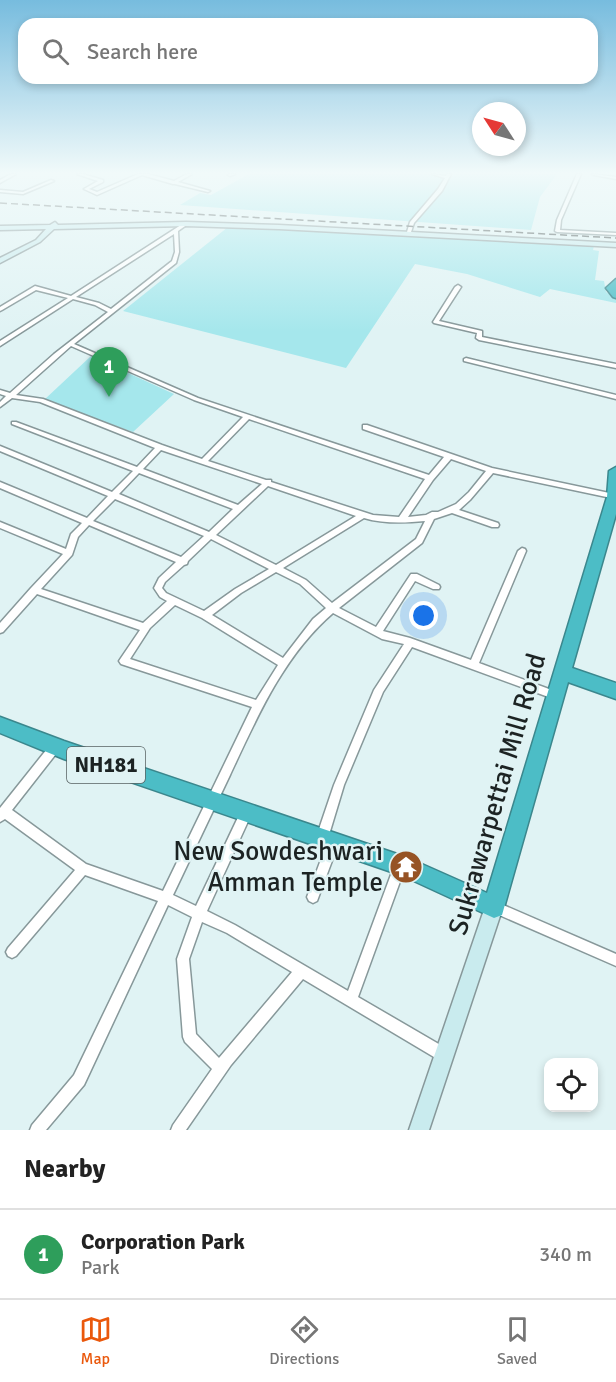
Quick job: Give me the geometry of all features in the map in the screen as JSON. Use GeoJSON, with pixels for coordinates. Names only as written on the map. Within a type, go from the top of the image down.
{"type":"FeatureCollection","features":[{"type":"Feature","properties":{"kind":"highway"},"geometry":{"type":"LineString","coordinates":[[616,282],[611,288],[616,296]]}},
{"type":"Feature","properties":{"kind":"highway","name":"Sukrawarpettai Mill Road"},"geometry":{"type":"LineString","coordinates":[[494,907],[554,695],[615,498],[616,471]]}},
{"type":"Feature","properties":{"kind":"highway"},"geometry":{"type":"LineString","coordinates":[[561,672],[616,691]]}},
{"type":"Feature","properties":{"kind":"highway","name":"NH181"},"geometry":{"type":"LineString","coordinates":[[0,725],[55,747],[212,802],[400,865],[494,907]]}},
{"type":"Feature","properties":{"kind":"main road"},"geometry":{"type":"LineString","coordinates":[[0,261],[38,241],[52,227]]}},
{"type":"Feature","properties":{"kind":"main road"},"geometry":{"type":"LineString","coordinates":[[248,227],[505,238],[614,246]]}},
{"type":"Feature","properties":{"kind":"main road","name":"Sukrawarpettai Mill Road"},"geometry":{"type":"LineString","coordinates":[[419,1130],[494,907]]}},
{"type":"Feature","properties":{"kind":"street"},"geometry":{"type":"LineString","coordinates":[[0,344],[183,227]]}},
{"type":"Feature","properties":{"kind":"street"},"geometry":{"type":"LineString","coordinates":[[409,231],[411,227]]}},
{"type":"Feature","properties":{"kind":"street"},"geometry":{"type":"LineString","coordinates":[[558,227],[557,231],[616,234]]}},
{"type":"Feature","properties":{"kind":"street"},"geometry":{"type":"LineString","coordinates":[[0,405],[111,310],[150,283],[174,262],[177,252],[176,232]]}},
{"type":"Feature","properties":{"kind":"street"},"geometry":{"type":"LineString","coordinates":[[458,287],[436,322],[480,332],[479,338],[616,366]]}},
{"type":"Feature","properties":{"kind":"street"},"geometry":{"type":"LineString","coordinates":[[0,309],[35,288],[111,310]]}},
{"type":"Feature","properties":{"kind":"street"},"geometry":{"type":"LineString","coordinates":[[70,344],[171,390],[430,478]]}},
{"type":"Feature","properties":{"kind":"street"},"geometry":{"type":"LineString","coordinates":[[466,360],[616,397]]}},
{"type":"Feature","properties":{"kind":"street"},"geometry":{"type":"LineString","coordinates":[[0,392],[41,400],[160,447],[385,521],[432,516],[458,507],[491,470]]}},
{"type":"Feature","properties":{"kind":"street"},"geometry":{"type":"LineString","coordinates":[[204,461],[247,417]]}},
{"type":"Feature","properties":{"kind":"street"},"geometry":{"type":"LineString","coordinates":[[14,423],[72,443],[137,471],[240,509]]}},
{"type":"Feature","properties":{"kind":"street"},"geometry":{"type":"LineString","coordinates":[[364,427],[491,470],[615,498]]}},
{"type":"Feature","properties":{"kind":"street"},"geometry":{"type":"LineString","coordinates":[[0,628],[69,554],[74,536],[160,447]]}},
{"type":"Feature","properties":{"kind":"street"},"geometry":{"type":"LineString","coordinates":[[0,448],[212,536],[303,582],[332,608],[376,632],[410,642],[554,695]]}},
{"type":"Feature","properties":{"kind":"street"},"geometry":{"type":"LineString","coordinates":[[402,519],[430,478],[449,456]]}},
{"type":"Feature","properties":{"kind":"street"},"geometry":{"type":"LineString","coordinates":[[268,482],[162,580],[158,588],[163,595],[205,615],[284,664]]}},
{"type":"Feature","properties":{"kind":"street"},"geometry":{"type":"LineString","coordinates":[[2,488],[184,562]]}},
{"type":"Feature","properties":{"kind":"street"},"geometry":{"type":"LineString","coordinates":[[451,510],[495,525]]}},
{"type":"Feature","properties":{"kind":"street"},"geometry":{"type":"LineString","coordinates":[[205,615],[238,591],[363,515]]}},
{"type":"Feature","properties":{"kind":"street"},"geometry":{"type":"LineString","coordinates":[[37,1130],[79,1080],[258,705],[284,664],[316,622],[419,541],[432,516]]}},
{"type":"Feature","properties":{"kind":"street"},"geometry":{"type":"LineString","coordinates":[[0,525],[69,554]]}},
{"type":"Feature","properties":{"kind":"street"},"geometry":{"type":"LineString","coordinates":[[473,666],[522,551]]}},
{"type":"Feature","properties":{"kind":"street"},"geometry":{"type":"LineString","coordinates":[[376,632],[414,576],[436,587]]}},
{"type":"Feature","properties":{"kind":"street"},"geometry":{"type":"LineString","coordinates":[[34,590],[146,627]]}},
{"type":"Feature","properties":{"kind":"street"},"geometry":{"type":"LineString","coordinates":[[174,600],[146,627],[124,661],[258,705]]}},
{"type":"Feature","properties":{"kind":"street"},"geometry":{"type":"LineString","coordinates":[[313,897],[339,786],[379,690],[410,642]]}},
{"type":"Feature","properties":{"kind":"street"},"geometry":{"type":"LineString","coordinates":[[55,747],[3,814],[83,869],[166,898],[231,929],[444,1056]]}},
{"type":"Feature","properties":{"kind":"street"},"geometry":{"type":"LineString","coordinates":[[220,1068],[190,1037],[183,959],[199,914],[246,813]]}},
{"type":"Feature","properties":{"kind":"street"},"geometry":{"type":"LineString","coordinates":[[351,1000],[400,865]]}},
{"type":"Feature","properties":{"kind":"street"},"geometry":{"type":"LineString","coordinates":[[12,952],[83,869]]}},
{"type":"Feature","properties":{"kind":"street"},"geometry":{"type":"LineString","coordinates":[[494,907],[616,960]]}},
{"type":"Feature","properties":{"kind":"street"},"geometry":{"type":"LineString","coordinates":[[178,1130],[220,1068],[301,971]]}},
{"type":"Feature","properties":{"kind":"shaded area"},"geometry":{"type":"Polygon","coordinates":[[[228,227],[594,246],[593,250],[599,251],[595,280],[604,281],[606,292],[616,299],[616,303],[550,289],[540,297],[467,274],[415,264],[346,368],[123,311],[228,227]]]}},
{"type":"Feature","properties":{"kind":"shaded area"},"geometry":{"type":"Polygon","coordinates":[[[485,227],[532,227],[531,230],[485,227]]]}},
{"type":"Feature","properties":{"kind":"shaded area"},"geometry":{"type":"Polygon","coordinates":[[[91,356],[174,394],[133,432],[44,400],[91,356]]]}},
{"type":"Feature","properties":{"kind":"railway"},"geometry":{"type":"LineString","coordinates":[[418,227],[616,238]]}},
{"type":"Feature","properties":{"kind":"place","name":"Corporation Park"},"geometry":{"type":"Point","coordinates":[109,397]}},
{"type":"Feature","properties":{"kind":"place","name":"New Sowdeshwari Amman Temple"},"geometry":{"type":"Point","coordinates":[406,867]}}]}
